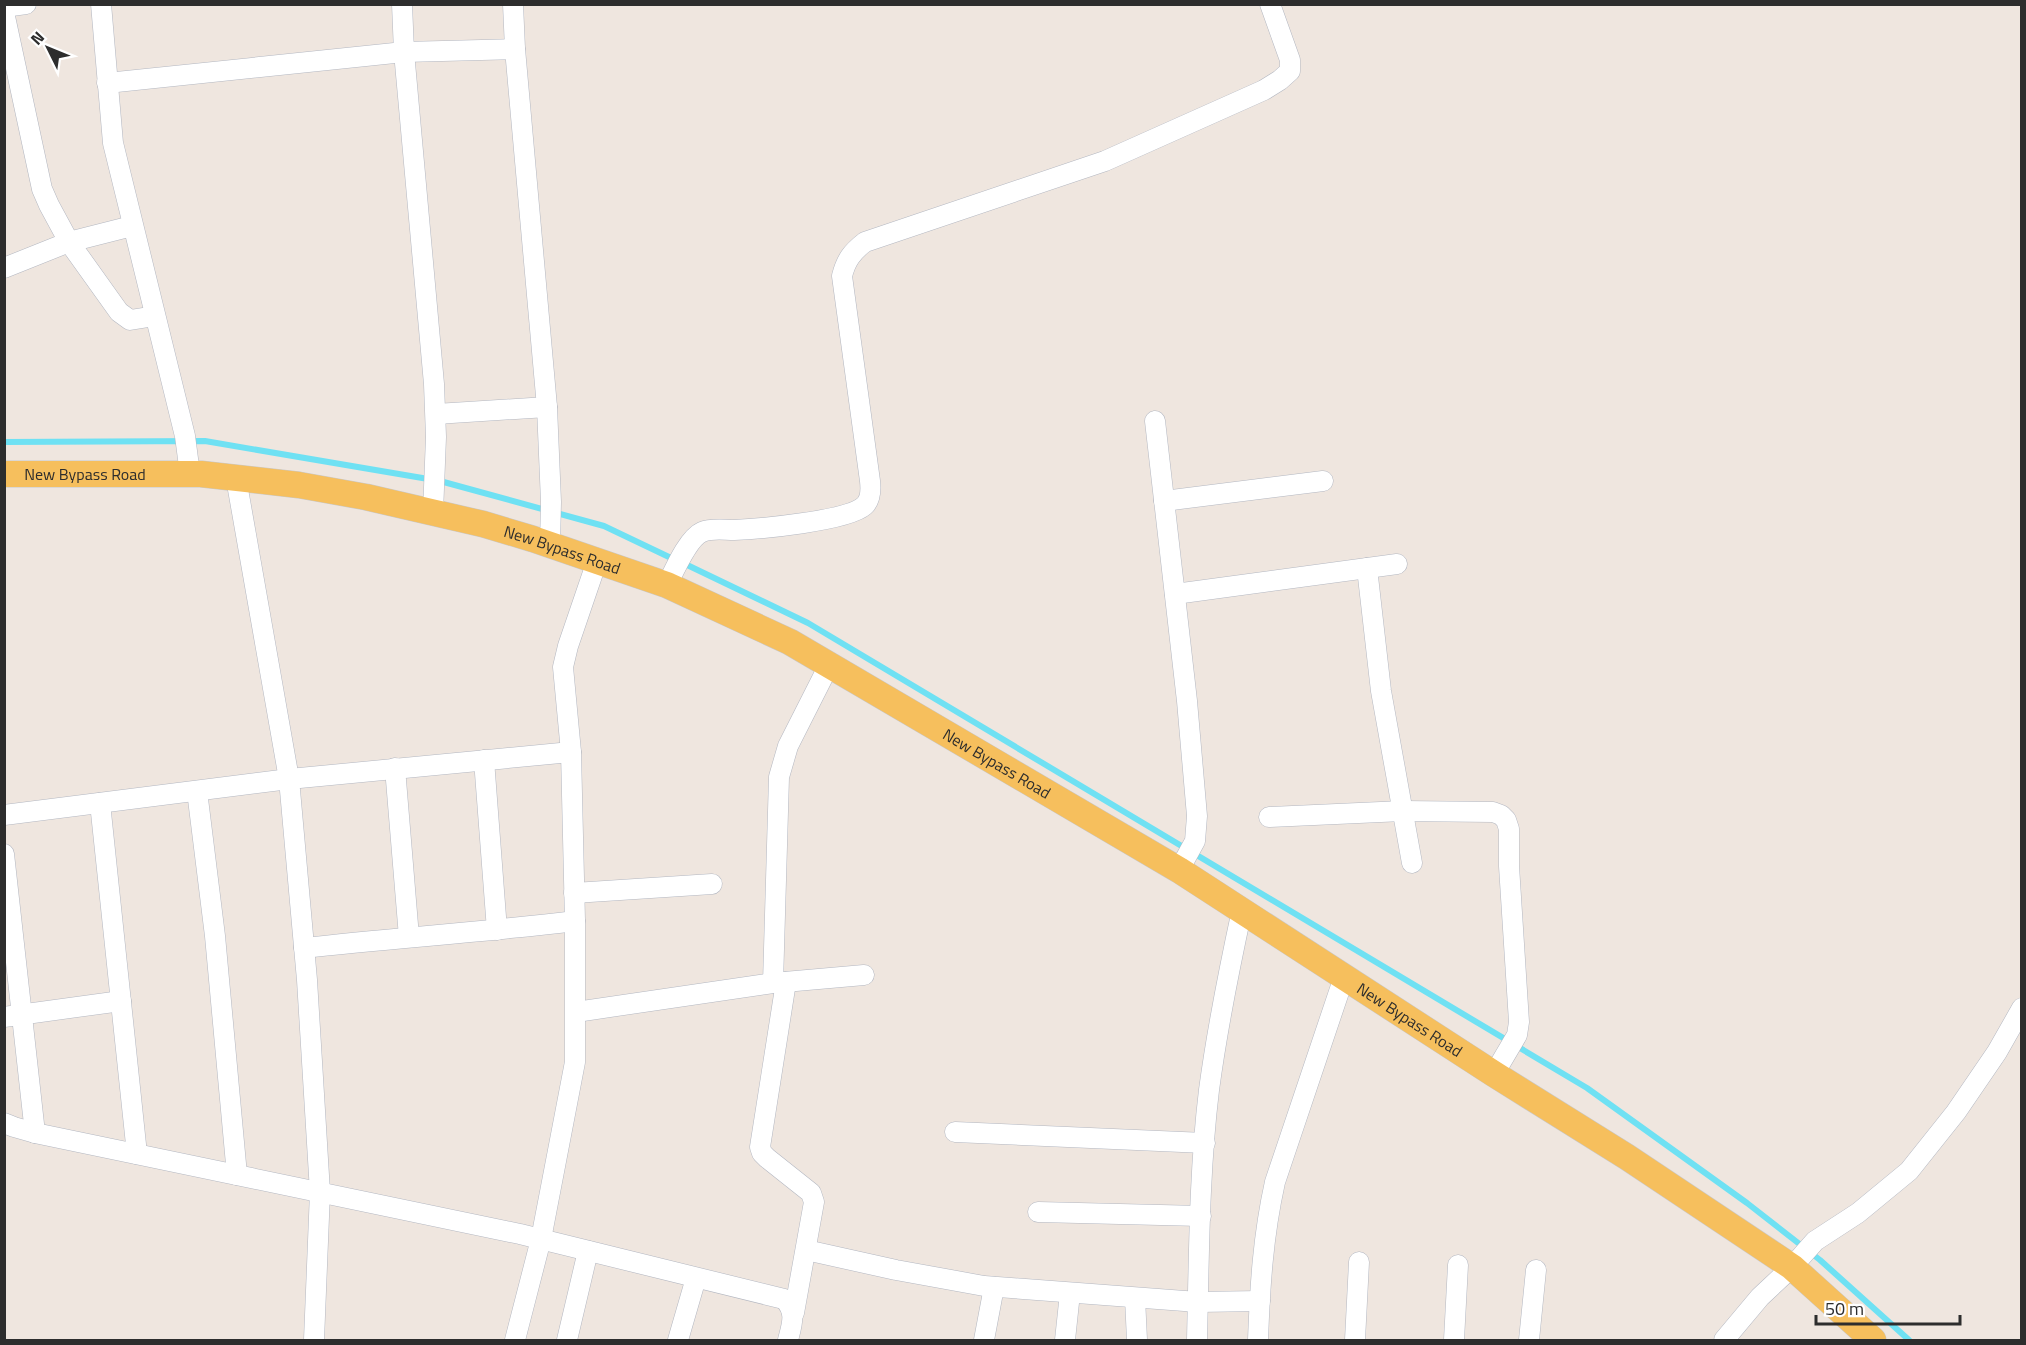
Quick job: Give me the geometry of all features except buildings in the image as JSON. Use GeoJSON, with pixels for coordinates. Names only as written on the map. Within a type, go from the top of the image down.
{"type":"FeatureCollection","features":[{"type":"Feature","properties":{"kind":"main road","name":"New Bypass Road"},"geometry":{"type":"LineString","coordinates":[[4,474],[189,466],[236,477],[433,506],[667,585],[754,624],[1187,856],[1242,910],[1494,1074],[1795,1264],[1873,1341]]}},
{"type":"Feature","properties":{"kind":"street"},"geometry":{"type":"LineString","coordinates":[[4,7],[26,4]]}},
{"type":"Feature","properties":{"kind":"street"},"geometry":{"type":"LineString","coordinates":[[101,4],[113,143],[185,436],[189,466]]}},
{"type":"Feature","properties":{"kind":"street"},"geometry":{"type":"LineString","coordinates":[[402,4],[404,52],[436,414],[433,506]]}},
{"type":"Feature","properties":{"kind":"street"},"geometry":{"type":"LineString","coordinates":[[513,4],[547,407],[550,545]]}},
{"type":"Feature","properties":{"kind":"street"},"geometry":{"type":"LineString","coordinates":[[667,585],[691,541],[703,531],[807,523],[855,512],[868,502],[871,493],[870,481],[842,276],[845,264],[854,250],[865,242],[1105,161],[1264,90],[1290,71],[1290,60],[1270,4]]}},
{"type":"Feature","properties":{"kind":"street"},"geometry":{"type":"LineString","coordinates":[[4,12],[38,173],[49,205],[69,242],[125,317],[136,320],[155,316]]}},
{"type":"Feature","properties":{"kind":"street"},"geometry":{"type":"LineString","coordinates":[[107,83],[404,52],[515,49]]}},
{"type":"Feature","properties":{"kind":"street"},"geometry":{"type":"LineString","coordinates":[[4,268],[69,242],[132,226]]}},
{"type":"Feature","properties":{"kind":"street"},"geometry":{"type":"LineString","coordinates":[[436,414],[547,407]]}},
{"type":"Feature","properties":{"kind":"street"},"geometry":{"type":"LineString","coordinates":[[1155,422],[1197,816],[1187,856]]}},
{"type":"Feature","properties":{"kind":"street"},"geometry":{"type":"LineString","coordinates":[[236,477],[288,779],[304,948],[320,1192],[314,1341]]}},
{"type":"Feature","properties":{"kind":"street"},"geometry":{"type":"LineString","coordinates":[[1164,501],[1323,482]]}},
{"type":"Feature","properties":{"kind":"street"},"geometry":{"type":"LineString","coordinates":[[515,1341],[541,1239],[576,1051],[571,752],[563,680],[568,646],[597,561]]}},
{"type":"Feature","properties":{"kind":"street"},"geometry":{"type":"LineString","coordinates":[[1174,594],[1397,564]]}},
{"type":"Feature","properties":{"kind":"street"},"geometry":{"type":"LineString","coordinates":[[1367,568],[1381,691],[1412,863]]}},
{"type":"Feature","properties":{"kind":"street"},"geometry":{"type":"LineString","coordinates":[[788,1341],[814,1202],[811,1193],[767,1158],[760,1147],[780,982],[777,798],[779,777],[788,746],[829,665]]}},
{"type":"Feature","properties":{"kind":"street"},"geometry":{"type":"LineString","coordinates":[[4,815],[288,779],[571,752]]}},
{"type":"Feature","properties":{"kind":"street"},"geometry":{"type":"LineString","coordinates":[[484,760],[497,930]]}},
{"type":"Feature","properties":{"kind":"street"},"geometry":{"type":"LineString","coordinates":[[395,768],[409,937]]}},
{"type":"Feature","properties":{"kind":"street"},"geometry":{"type":"LineString","coordinates":[[197,791],[214,936],[237,1175]]}},
{"type":"Feature","properties":{"kind":"street"},"geometry":{"type":"LineString","coordinates":[[100,803],[137,1154]]}},
{"type":"Feature","properties":{"kind":"street"},"geometry":{"type":"LineString","coordinates":[[1269,817],[1403,811],[1493,812],[1506,820],[1509,829],[1509,866],[1519,1022],[1514,1040],[1494,1074]]}},
{"type":"Feature","properties":{"kind":"street"},"geometry":{"type":"LineString","coordinates":[[4,854],[14,1016],[35,1133]]}},
{"type":"Feature","properties":{"kind":"street"},"geometry":{"type":"LineString","coordinates":[[574,893],[712,884]]}},
{"type":"Feature","properties":{"kind":"street"},"geometry":{"type":"LineString","coordinates":[[1197,1341],[1204,1143],[1209,1091],[1242,910]]}},
{"type":"Feature","properties":{"kind":"street"},"geometry":{"type":"LineString","coordinates":[[304,948],[575,921]]}},
{"type":"Feature","properties":{"kind":"street"},"geometry":{"type":"LineString","coordinates":[[576,1012],[780,982],[864,975]]}},
{"type":"Feature","properties":{"kind":"street"},"geometry":{"type":"LineString","coordinates":[[1258,1341],[1264,1238],[1275,1182],[1344,977]]}},
{"type":"Feature","properties":{"kind":"street"},"geometry":{"type":"LineString","coordinates":[[14,1016],[121,1001]]}},
{"type":"Feature","properties":{"kind":"street"},"geometry":{"type":"LineString","coordinates":[[1724,1341],[1760,1297],[1795,1264],[1815,1241],[1858,1213],[1910,1171],[1956,1112],[1997,1052],[2022,1008]]}},
{"type":"Feature","properties":{"kind":"street"},"geometry":{"type":"LineString","coordinates":[[4,1123],[35,1133],[541,1239],[784,1299],[794,1313]]}},
{"type":"Feature","properties":{"kind":"street"},"geometry":{"type":"LineString","coordinates":[[955,1132],[1204,1143]]}},
{"type":"Feature","properties":{"kind":"street"},"geometry":{"type":"LineString","coordinates":[[1038,1212],[1201,1216]]}},
{"type":"Feature","properties":{"kind":"street"},"geometry":{"type":"LineString","coordinates":[[806,1250],[896,1270],[994,1287],[1198,1302],[1260,1301]]}},
{"type":"Feature","properties":{"kind":"street"},"geometry":{"type":"LineString","coordinates":[[567,1341],[588,1251]]}},
{"type":"Feature","properties":{"kind":"street"},"geometry":{"type":"LineString","coordinates":[[1354,1341],[1359,1262]]}},
{"type":"Feature","properties":{"kind":"street"},"geometry":{"type":"LineString","coordinates":[[1454,1341],[1458,1265]]}},
{"type":"Feature","properties":{"kind":"street"},"geometry":{"type":"LineString","coordinates":[[1529,1341],[1536,1270]]}},
{"type":"Feature","properties":{"kind":"street"},"geometry":{"type":"LineString","coordinates":[[678,1341],[696,1278]]}},
{"type":"Feature","properties":{"kind":"street"},"geometry":{"type":"LineString","coordinates":[[984,1341],[994,1287]]}},
{"type":"Feature","properties":{"kind":"street"},"geometry":{"type":"LineString","coordinates":[[1065,1341],[1070,1293]]}},
{"type":"Feature","properties":{"kind":"street"},"geometry":{"type":"LineString","coordinates":[[1135,1298],[1137,1341]]}},
{"type":"Feature","properties":{"kind":"waterway"},"geometry":{"type":"LineString","coordinates":[[4,442],[205,441],[440,481],[604,526],[669,557]]}},
{"type":"Feature","properties":{"kind":"waterway"},"geometry":{"type":"LineString","coordinates":[[683,563],[808,623],[1587,1088],[1747,1203],[1820,1260],[1909,1340]]}}]}
